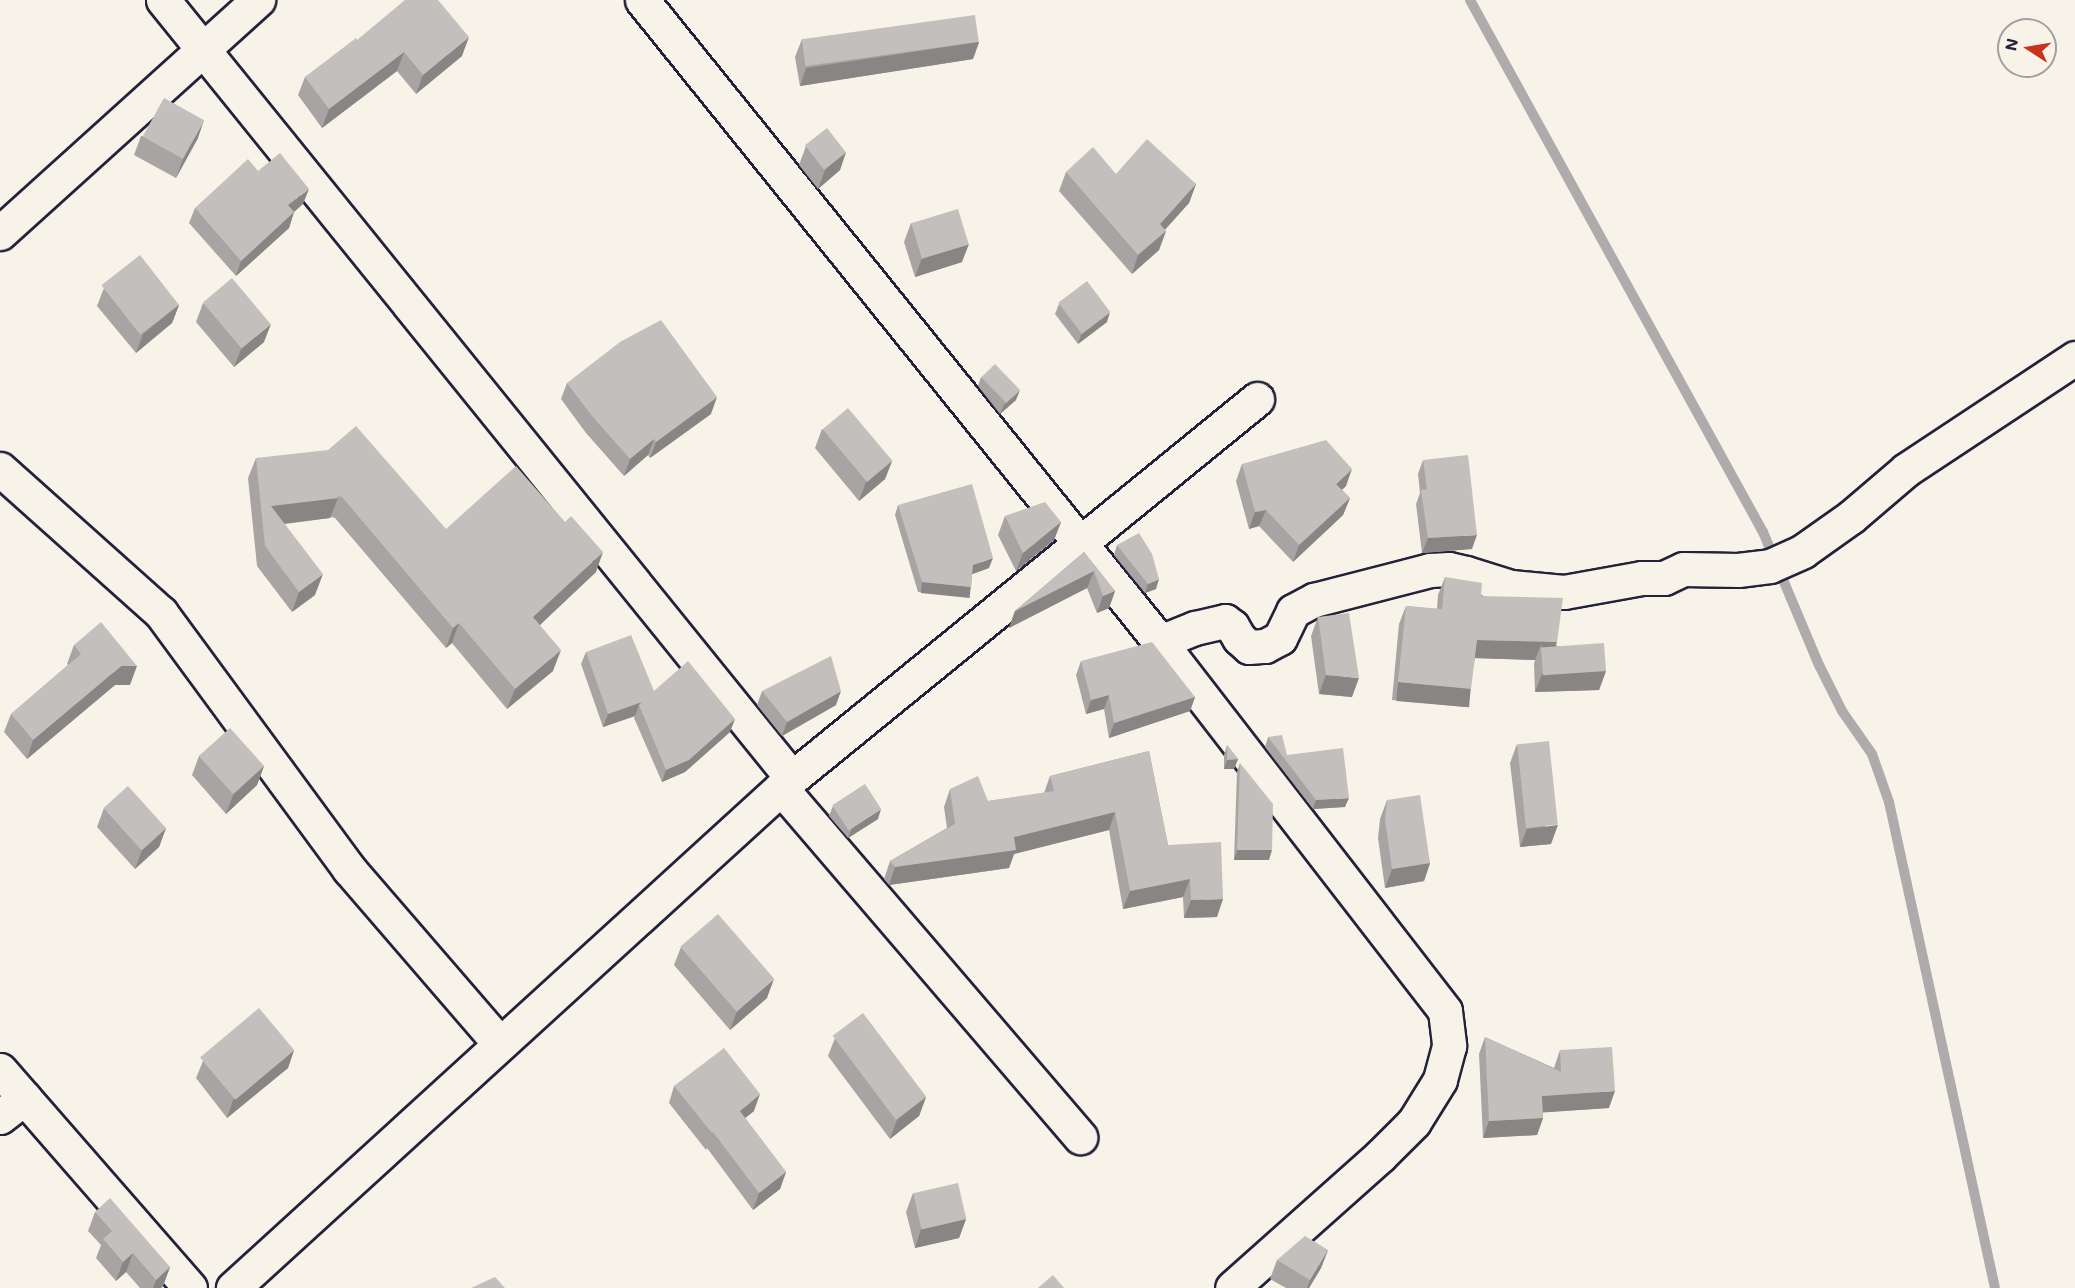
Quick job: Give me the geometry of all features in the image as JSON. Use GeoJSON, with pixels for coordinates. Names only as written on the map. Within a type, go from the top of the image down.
{"type":"FeatureCollection","features":[{"type":"Feature","properties":{"kind":"street"},"geometry":{"type":"LineString","coordinates":[[163,0],[787,783],[1080,1137]]}},
{"type":"Feature","properties":{"kind":"street"},"geometry":{"type":"LineString","coordinates":[[0,233],[258,0]]}},
{"type":"Feature","properties":{"kind":"street"},"geometry":{"type":"LineString","coordinates":[[642,0],[1160,642],[1445,1011],[1449,1046],[1440,1080],[1414,1122],[1380,1156],[1232,1288]]}},
{"type":"Feature","properties":{"kind":"street"},"geometry":{"type":"LineString","coordinates":[[1160,642],[1196,628],[1225,621],[1249,647],[1265,646],[1280,638],[1293,612],[1314,600],[1430,570],[1449,569],[1511,587],[1564,592],[1642,578],[1664,578],[1683,568],[1738,570],[1770,566],[1803,551],[1851,517],[1906,470],[2075,358]]}},
{"type":"Feature","properties":{"kind":"street"},"geometry":{"type":"LineString","coordinates":[[233,1288],[787,783],[1257,399]]}},
{"type":"Feature","properties":{"kind":"street"},"geometry":{"type":"LineString","coordinates":[[0,469],[161,613],[349,869],[500,1044]]}},
{"type":"Feature","properties":{"kind":"street"},"geometry":{"type":"LineString","coordinates":[[0,1070],[12,1107],[190,1288]]}},
{"type":"Feature","properties":{"kind":"building"},"geometry":{"type":"Polygon","coordinates":[[[405,0],[438,0],[469,37],[423,75],[404,52],[329,109],[305,77],[356,38],[357,40],[405,0]]]}},
{"type":"Feature","properties":{"kind":"building"},"geometry":{"type":"Polygon","coordinates":[[[975,15],[979,42],[805,66],[802,39],[975,15]]]}},
{"type":"Feature","properties":{"kind":"building"},"geometry":{"type":"Polygon","coordinates":[[[164,98],[204,120],[183,159],[143,136],[164,98]]]}},
{"type":"Feature","properties":{"kind":"building"},"geometry":{"type":"Polygon","coordinates":[[[827,128],[846,152],[824,170],[805,145],[827,128]]]}},
{"type":"Feature","properties":{"kind":"building"},"geometry":{"type":"Polygon","coordinates":[[[1147,139],[1196,184],[1160,224],[1166,231],[1138,255],[1066,172],[1093,147],[1116,174],[1147,139]]]}},
{"type":"Feature","properties":{"kind":"building"},"geometry":{"type":"Polygon","coordinates":[[[280,153],[309,189],[288,205],[294,212],[241,261],[195,208],[248,159],[258,171],[280,153]]]}},
{"type":"Feature","properties":{"kind":"building"},"geometry":{"type":"Polygon","coordinates":[[[958,209],[969,244],[922,259],[911,223],[958,209]]]}},
{"type":"Feature","properties":{"kind":"building"},"geometry":{"type":"Polygon","coordinates":[[[140,255],[179,305],[140,335],[101,285],[140,255]]]}},
{"type":"Feature","properties":{"kind":"building"},"geometry":{"type":"Polygon","coordinates":[[[232,278],[271,324],[241,348],[203,302],[232,278]]]}},
{"type":"Feature","properties":{"kind":"building"},"geometry":{"type":"Polygon","coordinates":[[[1087,281],[1110,312],[1082,334],[1058,303],[1087,281]]]}},
{"type":"Feature","properties":{"kind":"building"},"geometry":{"type":"Polygon","coordinates":[[[661,320],[717,397],[656,442],[654,439],[630,459],[592,416],[567,383],[620,342],[661,320]]]}},
{"type":"Feature","properties":{"kind":"building"},"geometry":{"type":"Polygon","coordinates":[[[995,364],[1020,390],[1006,403],[981,377],[995,364]]]}},
{"type":"Feature","properties":{"kind":"building"},"geometry":{"type":"Polygon","coordinates":[[[848,408],[892,461],[867,482],[823,429],[848,408]]]}},
{"type":"Feature","properties":{"kind":"building"},"geometry":{"type":"Polygon","coordinates":[[[356,426],[446,529],[516,466],[565,522],[571,516],[603,552],[533,617],[561,650],[515,689],[459,623],[453,628],[342,497],[271,506],[323,574],[299,592],[265,546],[256,458],[328,450],[356,426]]]}},
{"type":"Feature","properties":{"kind":"building"},"geometry":{"type":"Polygon","coordinates":[[[1326,440],[1352,469],[1336,484],[1350,498],[1299,545],[1266,510],[1255,512],[1242,464],[1326,440]]]}},
{"type":"Feature","properties":{"kind":"building"},"geometry":{"type":"Polygon","coordinates":[[[1468,455],[1477,535],[1428,538],[1421,490],[1427,489],[1423,460],[1468,455]]]}},
{"type":"Feature","properties":{"kind":"building"},"geometry":{"type":"Polygon","coordinates":[[[972,484],[993,558],[973,565],[971,587],[922,582],[898,505],[972,484]]]}},
{"type":"Feature","properties":{"kind":"building"},"geometry":{"type":"Polygon","coordinates":[[[1045,502],[1061,522],[1023,553],[1005,516],[1045,502]]]}},
{"type":"Feature","properties":{"kind":"building"},"geometry":{"type":"Polygon","coordinates":[[[1139,533],[1152,554],[1159,579],[1148,584],[1117,545],[1139,533]]]}},
{"type":"Feature","properties":{"kind":"building"},"geometry":{"type":"Polygon","coordinates":[[[1084,552],[1115,591],[1103,596],[1094,571],[1015,611],[1084,552]]]}},
{"type":"Feature","properties":{"kind":"building"},"geometry":{"type":"Polygon","coordinates":[[[1445,577],[1482,583],[1481,596],[1563,598],[1557,642],[1477,640],[1471,689],[1398,682],[1406,606],[1442,609],[1445,577]]]}},
{"type":"Feature","properties":{"kind":"building"},"geometry":{"type":"Polygon","coordinates":[[[1349,613],[1359,678],[1326,675],[1318,617],[1349,613]]]}},
{"type":"Feature","properties":{"kind":"building"},"geometry":{"type":"Polygon","coordinates":[[[101,622],[137,666],[121,666],[33,740],[11,714],[81,654],[74,645],[101,622]]]}},
{"type":"Feature","properties":{"kind":"building"},"geometry":{"type":"Polygon","coordinates":[[[631,635],[654,691],[688,661],[735,719],[689,760],[666,770],[639,705],[642,702],[608,714],[586,652],[631,635]]]}},
{"type":"Feature","properties":{"kind":"building"},"geometry":{"type":"Polygon","coordinates":[[[1152,642],[1195,697],[1114,723],[1109,695],[1091,700],[1081,661],[1152,642]]]}},
{"type":"Feature","properties":{"kind":"building"},"geometry":{"type":"Polygon","coordinates":[[[1604,643],[1606,671],[1543,675],[1541,647],[1604,643]]]}},
{"type":"Feature","properties":{"kind":"building"},"geometry":{"type":"Polygon","coordinates":[[[831,656],[841,691],[787,722],[762,691],[831,656]]]}},
{"type":"Feature","properties":{"kind":"building"},"geometry":{"type":"Polygon","coordinates":[[[230,728],[264,766],[233,794],[199,756],[230,728]]]}},
{"type":"Feature","properties":{"kind":"building"},"geometry":{"type":"Polygon","coordinates":[[[1282,735],[1287,755],[1343,748],[1349,798],[1316,800],[1268,737],[1282,735]]]}},
{"type":"Feature","properties":{"kind":"building"},"geometry":{"type":"Polygon","coordinates":[[[1549,741],[1558,825],[1526,828],[1517,744],[1549,741]]]}},
{"type":"Feature","properties":{"kind":"building"},"geometry":{"type":"Polygon","coordinates":[[[1227,745],[1238,759],[1227,760],[1227,745]]]}},
{"type":"Feature","properties":{"kind":"building"},"geometry":{"type":"Polygon","coordinates":[[[1149,751],[1168,845],[1221,842],[1223,899],[1191,900],[1190,879],[1130,891],[1115,812],[1014,837],[1016,850],[895,867],[890,861],[955,824],[950,789],[978,776],[988,801],[1054,791],[1050,776],[1149,751]]]}},
{"type":"Feature","properties":{"kind":"building"},"geometry":{"type":"Polygon","coordinates":[[[1240,763],[1273,804],[1272,850],[1237,850],[1240,763]]]}},
{"type":"Feature","properties":{"kind":"building"},"geometry":{"type":"Polygon","coordinates":[[[865,784],[881,809],[849,830],[832,805],[865,784]]]}},
{"type":"Feature","properties":{"kind":"building"},"geometry":{"type":"Polygon","coordinates":[[[128,786],[166,828],[142,850],[103,808],[128,786]]]}},
{"type":"Feature","properties":{"kind":"building"},"geometry":{"type":"Polygon","coordinates":[[[1420,795],[1430,863],[1392,869],[1385,819],[1387,800],[1420,795]]]}},
{"type":"Feature","properties":{"kind":"building"},"geometry":{"type":"Polygon","coordinates":[[[718,914],[774,979],[737,1012],[680,947],[718,914]]]}},
{"type":"Feature","properties":{"kind":"building"},"geometry":{"type":"Polygon","coordinates":[[[259,1008],[294,1050],[235,1100],[200,1057],[259,1008]]]}},
{"type":"Feature","properties":{"kind":"building"},"geometry":{"type":"Polygon","coordinates":[[[863,1013],[926,1097],[896,1120],[833,1036],[863,1013]]]}},
{"type":"Feature","properties":{"kind":"building"},"geometry":{"type":"Polygon","coordinates":[[[1485,1037],[1561,1072],[1560,1050],[1612,1047],[1615,1091],[1542,1096],[1543,1118],[1489,1121],[1485,1037]]]}},
{"type":"Feature","properties":{"kind":"building"},"geometry":{"type":"Polygon","coordinates":[[[724,1048],[760,1094],[740,1111],[786,1172],[759,1193],[713,1132],[674,1086],[724,1048]]]}},
{"type":"Feature","properties":{"kind":"building"},"geometry":{"type":"Polygon","coordinates":[[[958,1183],[966,1219],[922,1229],[913,1193],[958,1183]]]}},
{"type":"Feature","properties":{"kind":"building"},"geometry":{"type":"Polygon","coordinates":[[[110,1198],[170,1267],[156,1280],[133,1253],[123,1262],[103,1239],[112,1231],[95,1212],[110,1198]]]}},
{"type":"Feature","properties":{"kind":"building"},"geometry":{"type":"Polygon","coordinates":[[[1305,1236],[1328,1250],[1310,1280],[1277,1260],[1305,1236]]]}},
{"type":"Feature","properties":{"kind":"building"},"geometry":{"type":"Polygon","coordinates":[[[1053,1275],[1064,1288],[1038,1288],[1053,1275]]]}},
{"type":"Feature","properties":{"kind":"building"},"geometry":{"type":"Polygon","coordinates":[[[495,1277],[505,1288],[471,1288],[495,1277]]]}},
{"type":"Feature","properties":{"kind":"waterway"},"geometry":{"type":"LineString","coordinates":[[1470,0],[1763,532],[1819,665],[1842,711],[1872,754],[1889,802],[1995,1288]]}}]}
